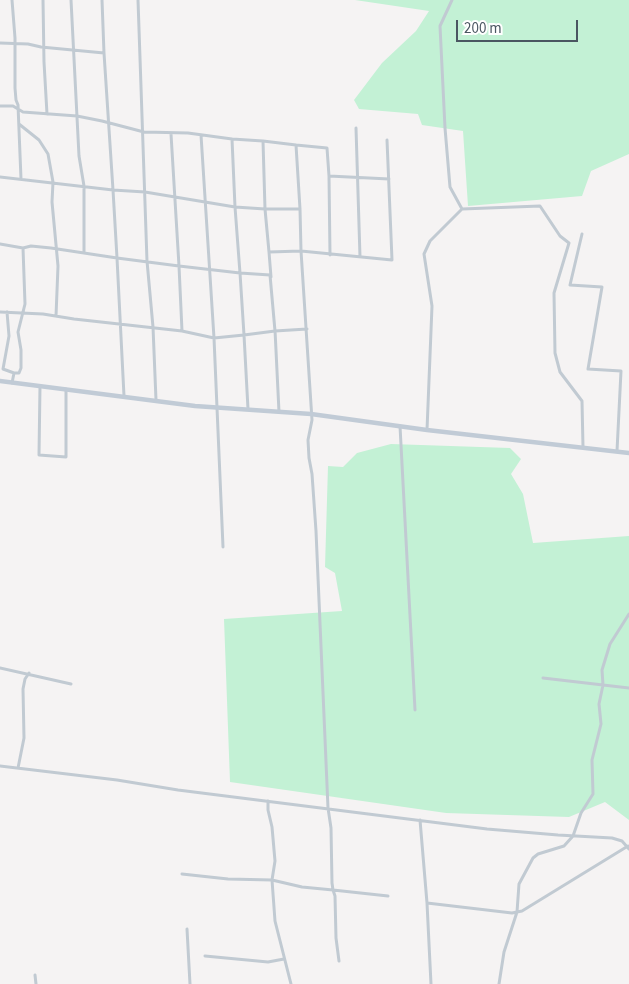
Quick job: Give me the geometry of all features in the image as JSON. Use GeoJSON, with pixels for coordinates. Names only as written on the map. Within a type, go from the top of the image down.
{"type":"FeatureCollection","features":[{"type":"Feature","properties":{"kind":"street"},"geometry":{"type":"LineString","coordinates":[[12,0],[15,88],[22,179]]}},
{"type":"Feature","properties":{"kind":"street"},"geometry":{"type":"LineString","coordinates":[[44,0],[47,114]]}},
{"type":"Feature","properties":{"kind":"street"},"geometry":{"type":"LineString","coordinates":[[71,0],[79,156],[84,186],[84,252]]}},
{"type":"Feature","properties":{"kind":"street"},"geometry":{"type":"LineString","coordinates":[[102,0],[118,258],[124,396]]}},
{"type":"Feature","properties":{"kind":"street"},"geometry":{"type":"LineString","coordinates":[[138,0],[147,261],[153,327],[156,400]]}},
{"type":"Feature","properties":{"kind":"street"},"geometry":{"type":"LineString","coordinates":[[452,0],[442,19],[440,35],[450,187],[462,209]]}},
{"type":"Feature","properties":{"kind":"street"},"geometry":{"type":"LineString","coordinates":[[0,43],[104,53]]}},
{"type":"Feature","properties":{"kind":"street"},"geometry":{"type":"LineString","coordinates":[[0,106],[13,106],[22,112],[102,120],[109,124],[144,132],[201,135],[328,148],[330,254]]}},
{"type":"Feature","properties":{"kind":"street"},"geometry":{"type":"LineString","coordinates":[[19,124],[39,140],[48,154],[53,182],[52,202],[58,266],[56,316]]}},
{"type":"Feature","properties":{"kind":"street"},"geometry":{"type":"LineString","coordinates":[[356,128],[360,257]]}},
{"type":"Feature","properties":{"kind":"street"},"geometry":{"type":"LineString","coordinates":[[171,134],[182,331]]}},
{"type":"Feature","properties":{"kind":"street"},"geometry":{"type":"LineString","coordinates":[[201,135],[214,338],[215,406],[222,547]]}},
{"type":"Feature","properties":{"kind":"street"},"geometry":{"type":"LineString","coordinates":[[232,139],[234,207],[248,410]]}},
{"type":"Feature","properties":{"kind":"street"},"geometry":{"type":"LineString","coordinates":[[269,252],[301,252],[392,260],[387,140]]}},
{"type":"Feature","properties":{"kind":"street"},"geometry":{"type":"LineString","coordinates":[[263,141],[265,209],[275,331],[279,412]]}},
{"type":"Feature","properties":{"kind":"street"},"geometry":{"type":"LineString","coordinates":[[296,144],[311,414],[309,458],[316,531],[328,808],[331,828],[333,890],[335,896],[335,931],[339,961]]}},
{"type":"Feature","properties":{"kind":"street"},"geometry":{"type":"LineString","coordinates":[[329,176],[389,179]]}},
{"type":"Feature","properties":{"kind":"street"},"geometry":{"type":"LineString","coordinates":[[0,177],[145,192],[234,207],[300,210]]}},
{"type":"Feature","properties":{"kind":"street"},"geometry":{"type":"LineString","coordinates":[[427,430],[432,306],[424,254],[430,241],[462,209],[540,206],[560,236],[569,243],[554,293],[555,352],[560,372],[582,401],[583,447]]}},
{"type":"Feature","properties":{"kind":"street"},"geometry":{"type":"LineString","coordinates":[[582,234],[570,285],[602,287],[588,369],[621,371],[617,451]]}},
{"type":"Feature","properties":{"kind":"street"},"geometry":{"type":"LineString","coordinates":[[0,244],[23,248],[31,246],[56,248],[179,266],[270,275],[275,331]]}},
{"type":"Feature","properties":{"kind":"street"},"geometry":{"type":"LineString","coordinates":[[7,312],[8,336],[3,369],[20,373],[21,350],[18,332],[26,291],[23,248]]}},
{"type":"Feature","properties":{"kind":"street"},"geometry":{"type":"LineString","coordinates":[[0,312],[153,327],[214,338],[307,329]]}},
{"type":"Feature","properties":{"kind":"street"},"geometry":{"type":"LineString","coordinates":[[12,383],[14,373]]}},
{"type":"Feature","properties":{"kind":"street"},"geometry":{"type":"LineString","coordinates":[[0,381],[248,410],[311,414],[427,430],[629,453]]}},
{"type":"Feature","properties":{"kind":"street"},"geometry":{"type":"LineString","coordinates":[[40,386],[39,455],[66,457],[66,389]]}},
{"type":"Feature","properties":{"kind":"street"},"geometry":{"type":"LineString","coordinates":[[400,426],[415,710]]}},
{"type":"Feature","properties":{"kind":"street"},"geometry":{"type":"LineString","coordinates":[[499,984],[504,952],[517,912],[519,884],[533,858],[538,854],[564,846],[572,836],[581,813],[593,794],[592,760],[601,724],[599,704],[602,670],[610,644],[629,614]]}},
{"type":"Feature","properties":{"kind":"street"},"geometry":{"type":"LineString","coordinates":[[0,668],[72,684]]}},
{"type":"Feature","properties":{"kind":"street"},"geometry":{"type":"LineString","coordinates":[[18,768],[24,738],[25,679],[29,673]]}},
{"type":"Feature","properties":{"kind":"street"},"geometry":{"type":"LineString","coordinates":[[543,678],[629,688]]}},
{"type":"Feature","properties":{"kind":"street"},"geometry":{"type":"LineString","coordinates":[[0,766],[487,829],[612,838],[622,841],[628,847],[522,911],[512,913],[427,903]]}},
{"type":"Feature","properties":{"kind":"street"},"geometry":{"type":"LineString","coordinates":[[268,801],[274,861],[272,880],[275,921],[291,984]]}},
{"type":"Feature","properties":{"kind":"street"},"geometry":{"type":"LineString","coordinates":[[420,820],[431,984]]}},
{"type":"Feature","properties":{"kind":"street"},"geometry":{"type":"LineString","coordinates":[[182,874],[228,879],[272,880],[302,887],[388,896]]}},
{"type":"Feature","properties":{"kind":"street"},"geometry":{"type":"LineString","coordinates":[[187,929],[190,984]]}},
{"type":"Feature","properties":{"kind":"street"},"geometry":{"type":"LineString","coordinates":[[205,956],[268,962],[284,960]]}},
{"type":"Feature","properties":{"kind":"street"},"geometry":{"type":"LineString","coordinates":[[35,975],[36,984]]}},
{"type":"Feature","properties":{"kind":"green space"},"geometry":{"type":"Polygon","coordinates":[[[355,0],[629,0],[629,154],[591,171],[582,196],[468,206],[463,131],[422,125],[418,114],[359,109],[354,100],[382,63],[416,31],[429,11],[355,0]]]}},
{"type":"Feature","properties":{"kind":"green space"},"geometry":{"type":"Polygon","coordinates":[[[391,444],[510,448],[521,459],[511,474],[523,494],[533,543],[629,536],[629,820],[605,802],[569,817],[446,813],[230,782],[224,619],[342,611],[335,573],[325,567],[328,466],[343,467],[357,453],[391,444]]]}}]}
